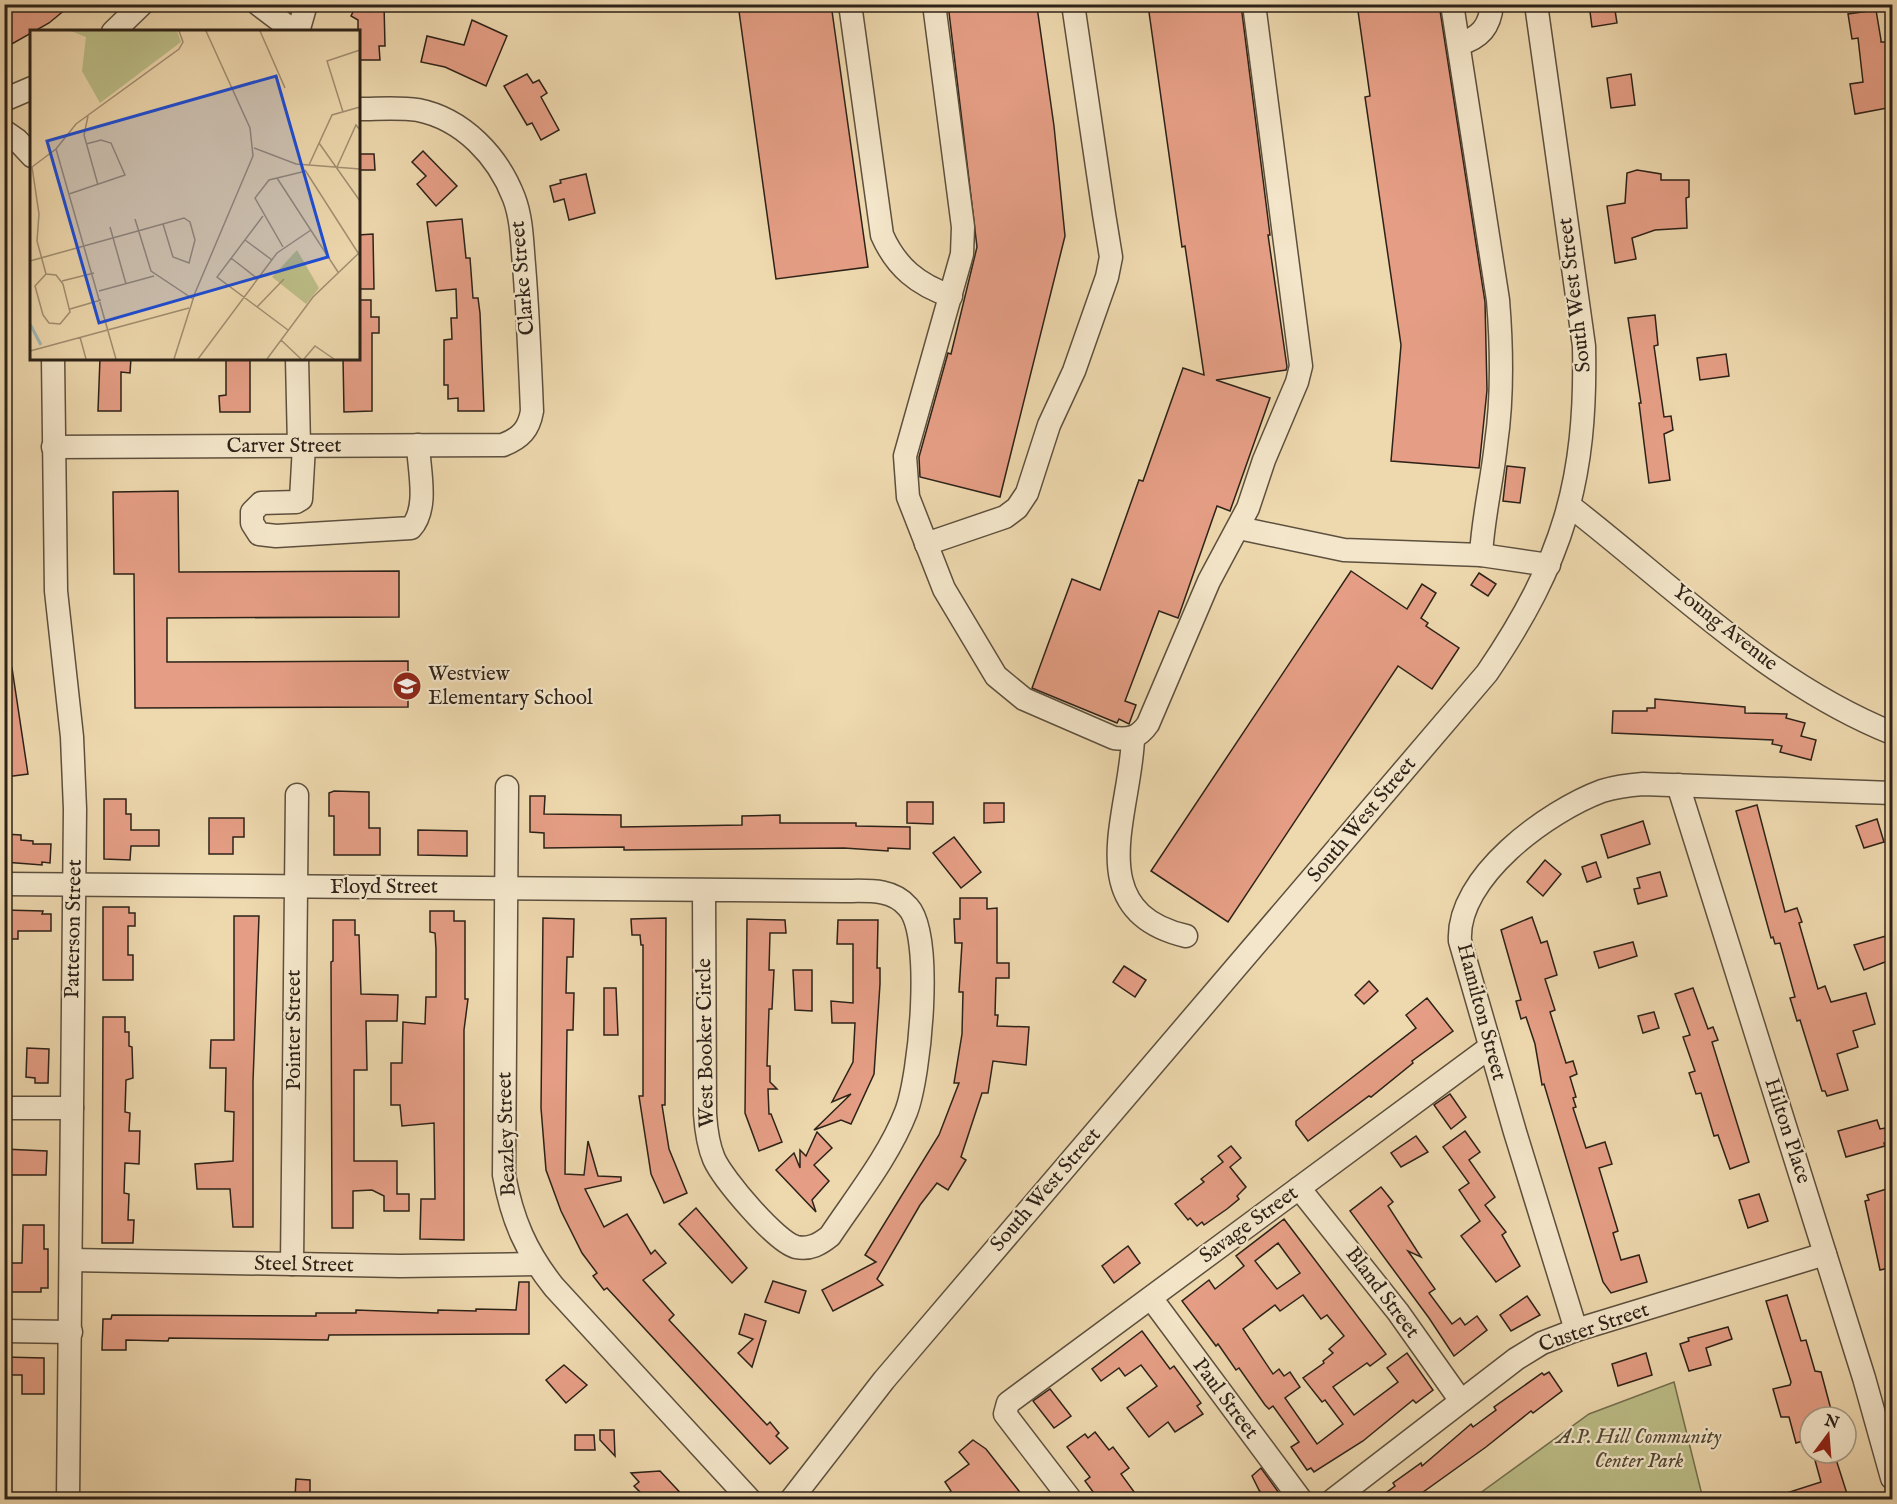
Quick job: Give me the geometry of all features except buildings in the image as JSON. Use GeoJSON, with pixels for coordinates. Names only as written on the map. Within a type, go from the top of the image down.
{"type":"FeatureCollection","features":[{"type":"Feature","properties":{"kind":"street"},"geometry":{"type":"LineString","coordinates":[[115,30],[142,4]]}},
{"type":"Feature","properties":{"kind":"street"},"geometry":{"type":"LineString","coordinates":[[258,4],[294,30]]}},
{"type":"Feature","properties":{"kind":"street"},"geometry":{"type":"LineString","coordinates":[[298,30],[306,4]]}},
{"type":"Feature","properties":{"kind":"street"},"geometry":{"type":"LineString","coordinates":[[850,4],[863,113],[882,234],[899,265],[916,280],[933,290],[951,296]]}},
{"type":"Feature","properties":{"kind":"street"},"geometry":{"type":"LineString","coordinates":[[934,4],[963,227],[962,254],[905,456],[908,497],[949,599],[996,676],[1010,690],[1024,699],[1114,738],[1132,738],[1141,733],[1148,724],[1209,581],[1239,528],[1264,460],[1297,382],[1301,366],[1254,4]]}},
{"type":"Feature","properties":{"kind":"street"},"geometry":{"type":"LineString","coordinates":[[926,544],[995,522],[1017,508],[1027,493],[1049,425],[1074,371],[1107,277],[1111,257],[1109,234],[1104,214],[1073,4]]}},
{"type":"Feature","properties":{"kind":"street"},"geometry":{"type":"LineString","coordinates":[[1452,4],[1496,289],[1502,348],[1497,435],[1483,521],[1481,555]]}},
{"type":"Feature","properties":{"kind":"street"},"geometry":{"type":"LineString","coordinates":[[1459,44],[1481,34],[1488,24],[1492,4]]}},
{"type":"Feature","properties":{"kind":"street","name":"South West Street"},"geometry":{"type":"LineString","coordinates":[[791,1500],[889,1374],[1487,673],[1515,631],[1550,566],[1570,506],[1583,431],[1584,346],[1536,4]]}},
{"type":"Feature","properties":{"kind":"street"},"geometry":{"type":"LineString","coordinates":[[4,100],[30,89]]}},
{"type":"Feature","properties":{"kind":"street","name":"Clarke Street"},"geometry":{"type":"LineString","coordinates":[[360,109],[417,110],[439,116],[474,138],[505,176],[520,218],[532,411],[527,428],[514,441]]}},
{"type":"Feature","properties":{"kind":"street"},"geometry":{"type":"LineString","coordinates":[[4,131],[17,140],[30,154]]}},
{"type":"Feature","properties":{"kind":"street","name":"Patterson Street"},"geometry":{"type":"LineString","coordinates":[[53,360],[57,615],[72,737],[74,885],[69,1500]]}},
{"type":"Feature","properties":{"kind":"street"},"geometry":{"type":"LineString","coordinates":[[297,360],[302,446],[301,499],[296,502],[261,503],[252,512],[252,523],[259,534],[276,536],[411,528],[419,519],[422,508],[418,445]]}},
{"type":"Feature","properties":{"kind":"street","name":"Carver Street"},"geometry":{"type":"LineString","coordinates":[[53,447],[503,445],[514,441]]}},
{"type":"Feature","properties":{"kind":"street","name":"Young Avenue"},"geometry":{"type":"LineString","coordinates":[[1570,506],[1768,663],[1846,711],[1893,733]]}},
{"type":"Feature","properties":{"kind":"street"},"geometry":{"type":"LineString","coordinates":[[1239,528],[1344,550],[1481,555],[1550,566]]}},
{"type":"Feature","properties":{"kind":"street"},"geometry":{"type":"LineString","coordinates":[[1132,738],[1132,761],[1118,839],[1120,882],[1130,901],[1153,924],[1186,936]]}},
{"type":"Feature","properties":{"kind":"street","name":"Hamilton Street"},"geometry":{"type":"LineString","coordinates":[[1576,1330],[1460,941],[1459,926],[1471,894],[1481,878],[1498,861],[1549,819],[1575,803],[1618,787],[1643,784],[1893,793]]}},
{"type":"Feature","properties":{"kind":"street","name":"Hilton Place"},"geometry":{"type":"LineString","coordinates":[[1678,785],[1893,1478]]}},
{"type":"Feature","properties":{"kind":"street","name":"Beazley Street"},"geometry":{"type":"LineString","coordinates":[[507,787],[504,1175],[516,1225],[536,1264],[750,1500]]}},
{"type":"Feature","properties":{"kind":"street","name":"Pointer Street"},"geometry":{"type":"LineString","coordinates":[[292,1264],[297,795]]}},
{"type":"Feature","properties":{"kind":"street","name":"Floyd Street"},"geometry":{"type":"LineString","coordinates":[[4,884],[763,890],[882,892],[895,897],[907,905],[914,914],[921,936],[920,1052],[915,1083],[896,1134],[830,1236],[818,1245]]}},
{"type":"Feature","properties":{"kind":"street","name":"West Booker Circle"},"geometry":{"type":"LineString","coordinates":[[704,890],[705,1114],[707,1135],[714,1159],[723,1174],[780,1238],[797,1247],[818,1245]]}},
{"type":"Feature","properties":{"kind":"street","name":"Savage Street"},"geometry":{"type":"LineString","coordinates":[[1071,1500],[1005,1414],[1004,1408],[1008,1403],[1490,1047]]}},
{"type":"Feature","properties":{"kind":"street"},"geometry":{"type":"LineString","coordinates":[[4,1108],[72,1108]]}},
{"type":"Feature","properties":{"kind":"street","name":"Bland Street"},"geometry":{"type":"LineString","coordinates":[[1299,1188],[1398,1312],[1461,1401]]}},
{"type":"Feature","properties":{"kind":"street","name":"Custer Street"},"geometry":{"type":"LineString","coordinates":[[1333,1500],[1516,1359],[1542,1343],[1576,1330],[1825,1254]]}},
{"type":"Feature","properties":{"kind":"street","name":"Steel Street"},"geometry":{"type":"LineString","coordinates":[[71,1260],[292,1264],[536,1264]]}},
{"type":"Feature","properties":{"kind":"street","name":"Paul Street"},"geometry":{"type":"LineString","coordinates":[[1150,1298],[1301,1500]]}},
{"type":"Feature","properties":{"kind":"street"},"geometry":{"type":"LineString","coordinates":[[4,1331],[71,1332]]}},
{"type":"Feature","properties":{"kind":"green space","name":"A.P. Hill Community Center Park"},"geometry":{"type":"Polygon","coordinates":[[[1674,1382],[1703,1499],[1472,1499],[1589,1414],[1674,1382]]]}},
{"type":"Feature","properties":{"kind":"place","name":"Westview Elementary School"},"geometry":{"type":"Point","coordinates":[407,686]}}]}
